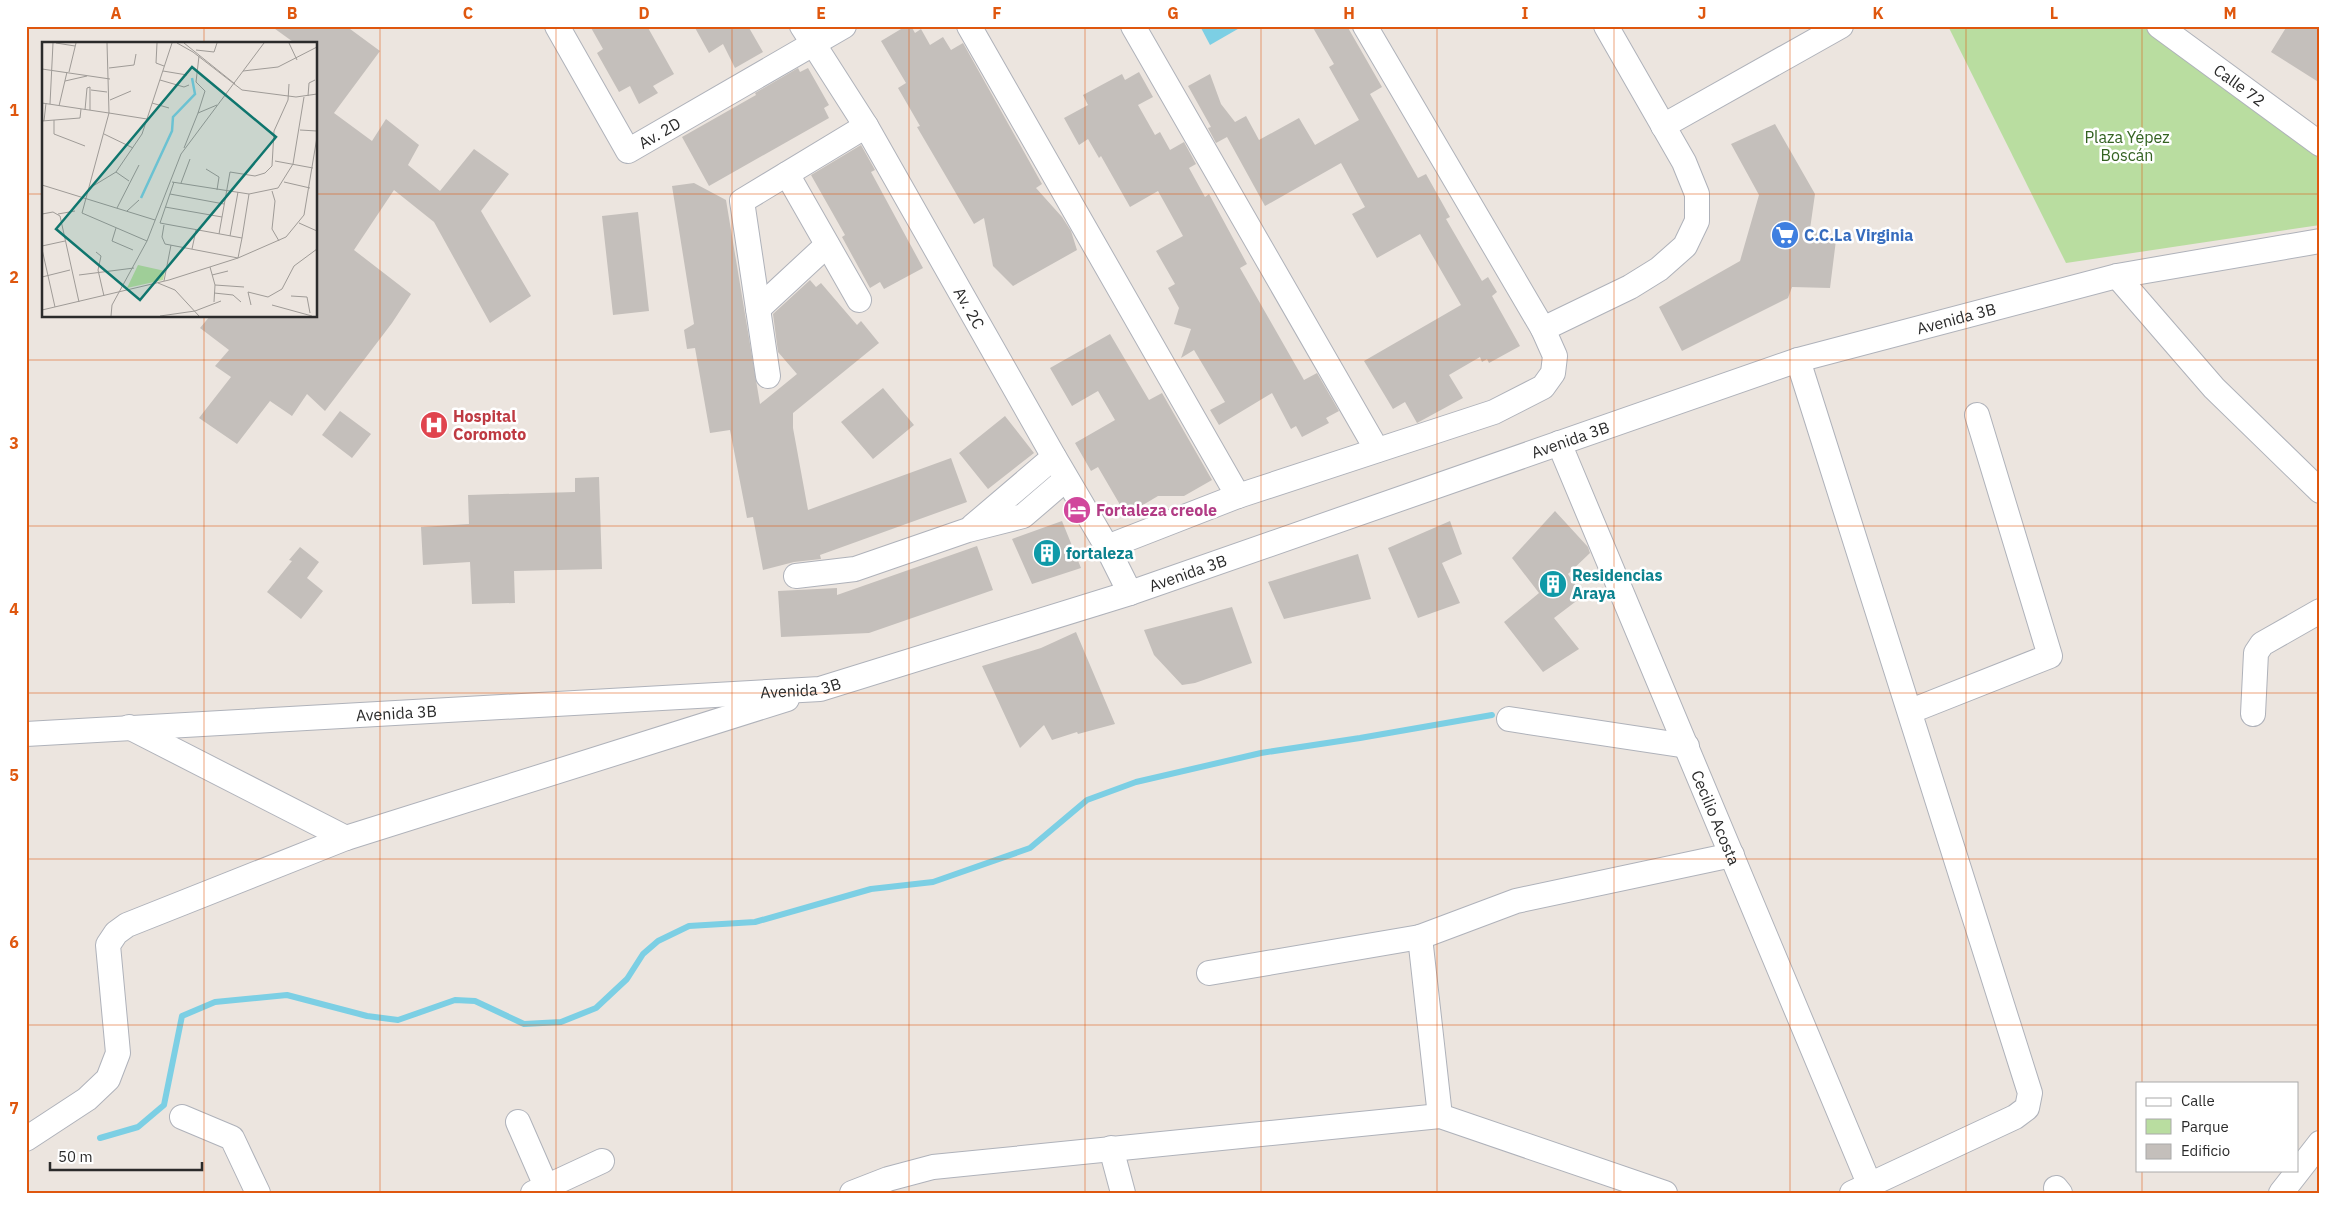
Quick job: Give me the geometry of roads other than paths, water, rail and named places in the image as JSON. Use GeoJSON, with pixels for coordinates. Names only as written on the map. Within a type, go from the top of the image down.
{"type":"FeatureCollection","features":[{"type":"Feature","properties":{"kind":"street","name":"Av. 2D"},"geometry":{"type":"LineString","coordinates":[[557,26],[628,151],[809,35]]}},
{"type":"Feature","properties":{"kind":"street"},"geometry":{"type":"LineString","coordinates":[[809,35],[844,26]]}},
{"type":"Feature","properties":{"kind":"street"},"geometry":{"type":"LineString","coordinates":[[970,26],[1238,496]]}},
{"type":"Feature","properties":{"kind":"street"},"geometry":{"type":"LineString","coordinates":[[1133,26],[1378,450]]}},
{"type":"Feature","properties":{"kind":"street"},"geometry":{"type":"LineString","coordinates":[[1107,547],[1238,496],[1494,412],[1542,387],[1553,374],[1555,356],[1543,329],[1365,26]]}},
{"type":"Feature","properties":{"kind":"street"},"geometry":{"type":"LineString","coordinates":[[1543,329],[1630,287],[1659,269],[1685,246],[1697,221],[1697,194],[1684,162],[1606,26]]}},
{"type":"Feature","properties":{"kind":"street"},"geometry":{"type":"LineString","coordinates":[[1664,126],[1841,26]]}},
{"type":"Feature","properties":{"kind":"street","name":"Calle 72"},"geometry":{"type":"LineString","coordinates":[[2159,26],[2320,144]]}},
{"type":"Feature","properties":{"kind":"street","name":"Av. 2C"},"geometry":{"type":"LineString","coordinates":[[809,35],[866,126],[1066,479],[1107,547],[1130,593]]}},
{"type":"Feature","properties":{"kind":"street"},"geometry":{"type":"LineString","coordinates":[[768,376],[742,201],[866,126]]}},
{"type":"Feature","properties":{"kind":"street"},"geometry":{"type":"LineString","coordinates":[[787,174],[859,300]]}},
{"type":"Feature","properties":{"kind":"street","name":"Avenida 3B"},"geometry":{"type":"LineString","coordinates":[[26,734],[820,689],[1130,593],[1798,360],[2117,276],[2320,241]]}},
{"type":"Feature","properties":{"kind":"street"},"geometry":{"type":"LineString","coordinates":[[758,309],[827,245]]}},
{"type":"Feature","properties":{"kind":"street"},"geometry":{"type":"LineString","coordinates":[[2117,276],[2214,388],[2320,491]]}},
{"type":"Feature","properties":{"kind":"street"},"geometry":{"type":"LineString","coordinates":[[1798,360],[1911,712],[2030,1093],[2027,1108],[2015,1117],[1865,1190]]}},
{"type":"Feature","properties":{"kind":"street"},"geometry":{"type":"LineString","coordinates":[[1911,712],[2050,656],[1977,415]]}},
{"type":"Feature","properties":{"kind":"street","name":"Cecilio Acosta"},"geometry":{"type":"LineString","coordinates":[[1559,443],[1732,855],[1865,1190]]}},
{"type":"Feature","properties":{"kind":"street"},"geometry":{"type":"LineString","coordinates":[[968,530],[1054,457]]}},
{"type":"Feature","properties":{"kind":"street"},"geometry":{"type":"LineString","coordinates":[[796,576],[855,569],[968,530],[1023,516],[1066,479]]}},
{"type":"Feature","properties":{"kind":"street"},"geometry":{"type":"LineString","coordinates":[[2253,714],[2256,653],[2262,644],[2320,611]]}},
{"type":"Feature","properties":{"kind":"street"},"geometry":{"type":"LineString","coordinates":[[26,1139],[87,1099],[108,1079],[118,1053],[108,945],[116,933],[127,925],[346,838],[820,689]]}},
{"type":"Feature","properties":{"kind":"street"},"geometry":{"type":"LineString","coordinates":[[1508,719],[1687,746]]}},
{"type":"Feature","properties":{"kind":"street"},"geometry":{"type":"LineString","coordinates":[[128,727],[346,838]]}},
{"type":"Feature","properties":{"kind":"street"},"geometry":{"type":"LineString","coordinates":[[1209,973],[1420,937],[1516,901],[1732,855]]}},
{"type":"Feature","properties":{"kind":"street"},"geometry":{"type":"LineString","coordinates":[[1420,937],[1440,1116]]}},
{"type":"Feature","properties":{"kind":"street"},"geometry":{"type":"LineString","coordinates":[[852,1193],[888,1179],[933,1167],[1440,1116],[1665,1193]]}},
{"type":"Feature","properties":{"kind":"street"},"geometry":{"type":"LineString","coordinates":[[182,1117],[232,1138],[258,1193]]}},
{"type":"Feature","properties":{"kind":"street"},"geometry":{"type":"LineString","coordinates":[[518,1122],[543,1190],[602,1161]]}},
{"type":"Feature","properties":{"kind":"street"},"geometry":{"type":"LineString","coordinates":[[2298,1171],[2320,1143]]}},
{"type":"Feature","properties":{"kind":"street"},"geometry":{"type":"LineString","coordinates":[[1111,1148],[1122,1193]]}},
{"type":"Feature","properties":{"kind":"street"},"geometry":{"type":"LineString","coordinates":[[2281,1193],[2297,1172]]}},
{"type":"Feature","properties":{"kind":"water"},"geometry":{"type":"Polygon","coordinates":[[[1200,26],[1243,26],[1210,45],[1200,26]]]}},
{"type":"Feature","properties":{"kind":"waterway"},"geometry":{"type":"LineString","coordinates":[[100,1138],[138,1127],[164,1105],[182,1016],[215,1002],[287,995],[367,1016],[398,1020],[455,1000],[475,1001],[524,1024],[561,1022],[596,1008],[627,979],[643,954],[658,941],[689,926],[755,922],[871,889],[933,882],[1030,848],[1087,800],[1136,782],[1261,753],[1492,715]]}},
{"type":"Feature","properties":{"kind":"place","name":"C.C.La Virginia"},"geometry":{"type":"Point","coordinates":[1785,235]}},
{"type":"Feature","properties":{"kind":"place","name":"Hospital Coromoto"},"geometry":{"type":"Point","coordinates":[434,425]}},
{"type":"Feature","properties":{"kind":"place","name":"Fortaleza creole"},"geometry":{"type":"Point","coordinates":[1077,510]}},
{"type":"Feature","properties":{"kind":"place","name":"fortaleza"},"geometry":{"type":"Point","coordinates":[1047,553]}},
{"type":"Feature","properties":{"kind":"place","name":"Residencias Araya"},"geometry":{"type":"Point","coordinates":[1553,584]}},
{"type":"Feature","properties":{"kind":"park label","name":"Plaza Yépez Boscán"},"geometry":{"type":"Point","coordinates":[2127,146]}}]}
